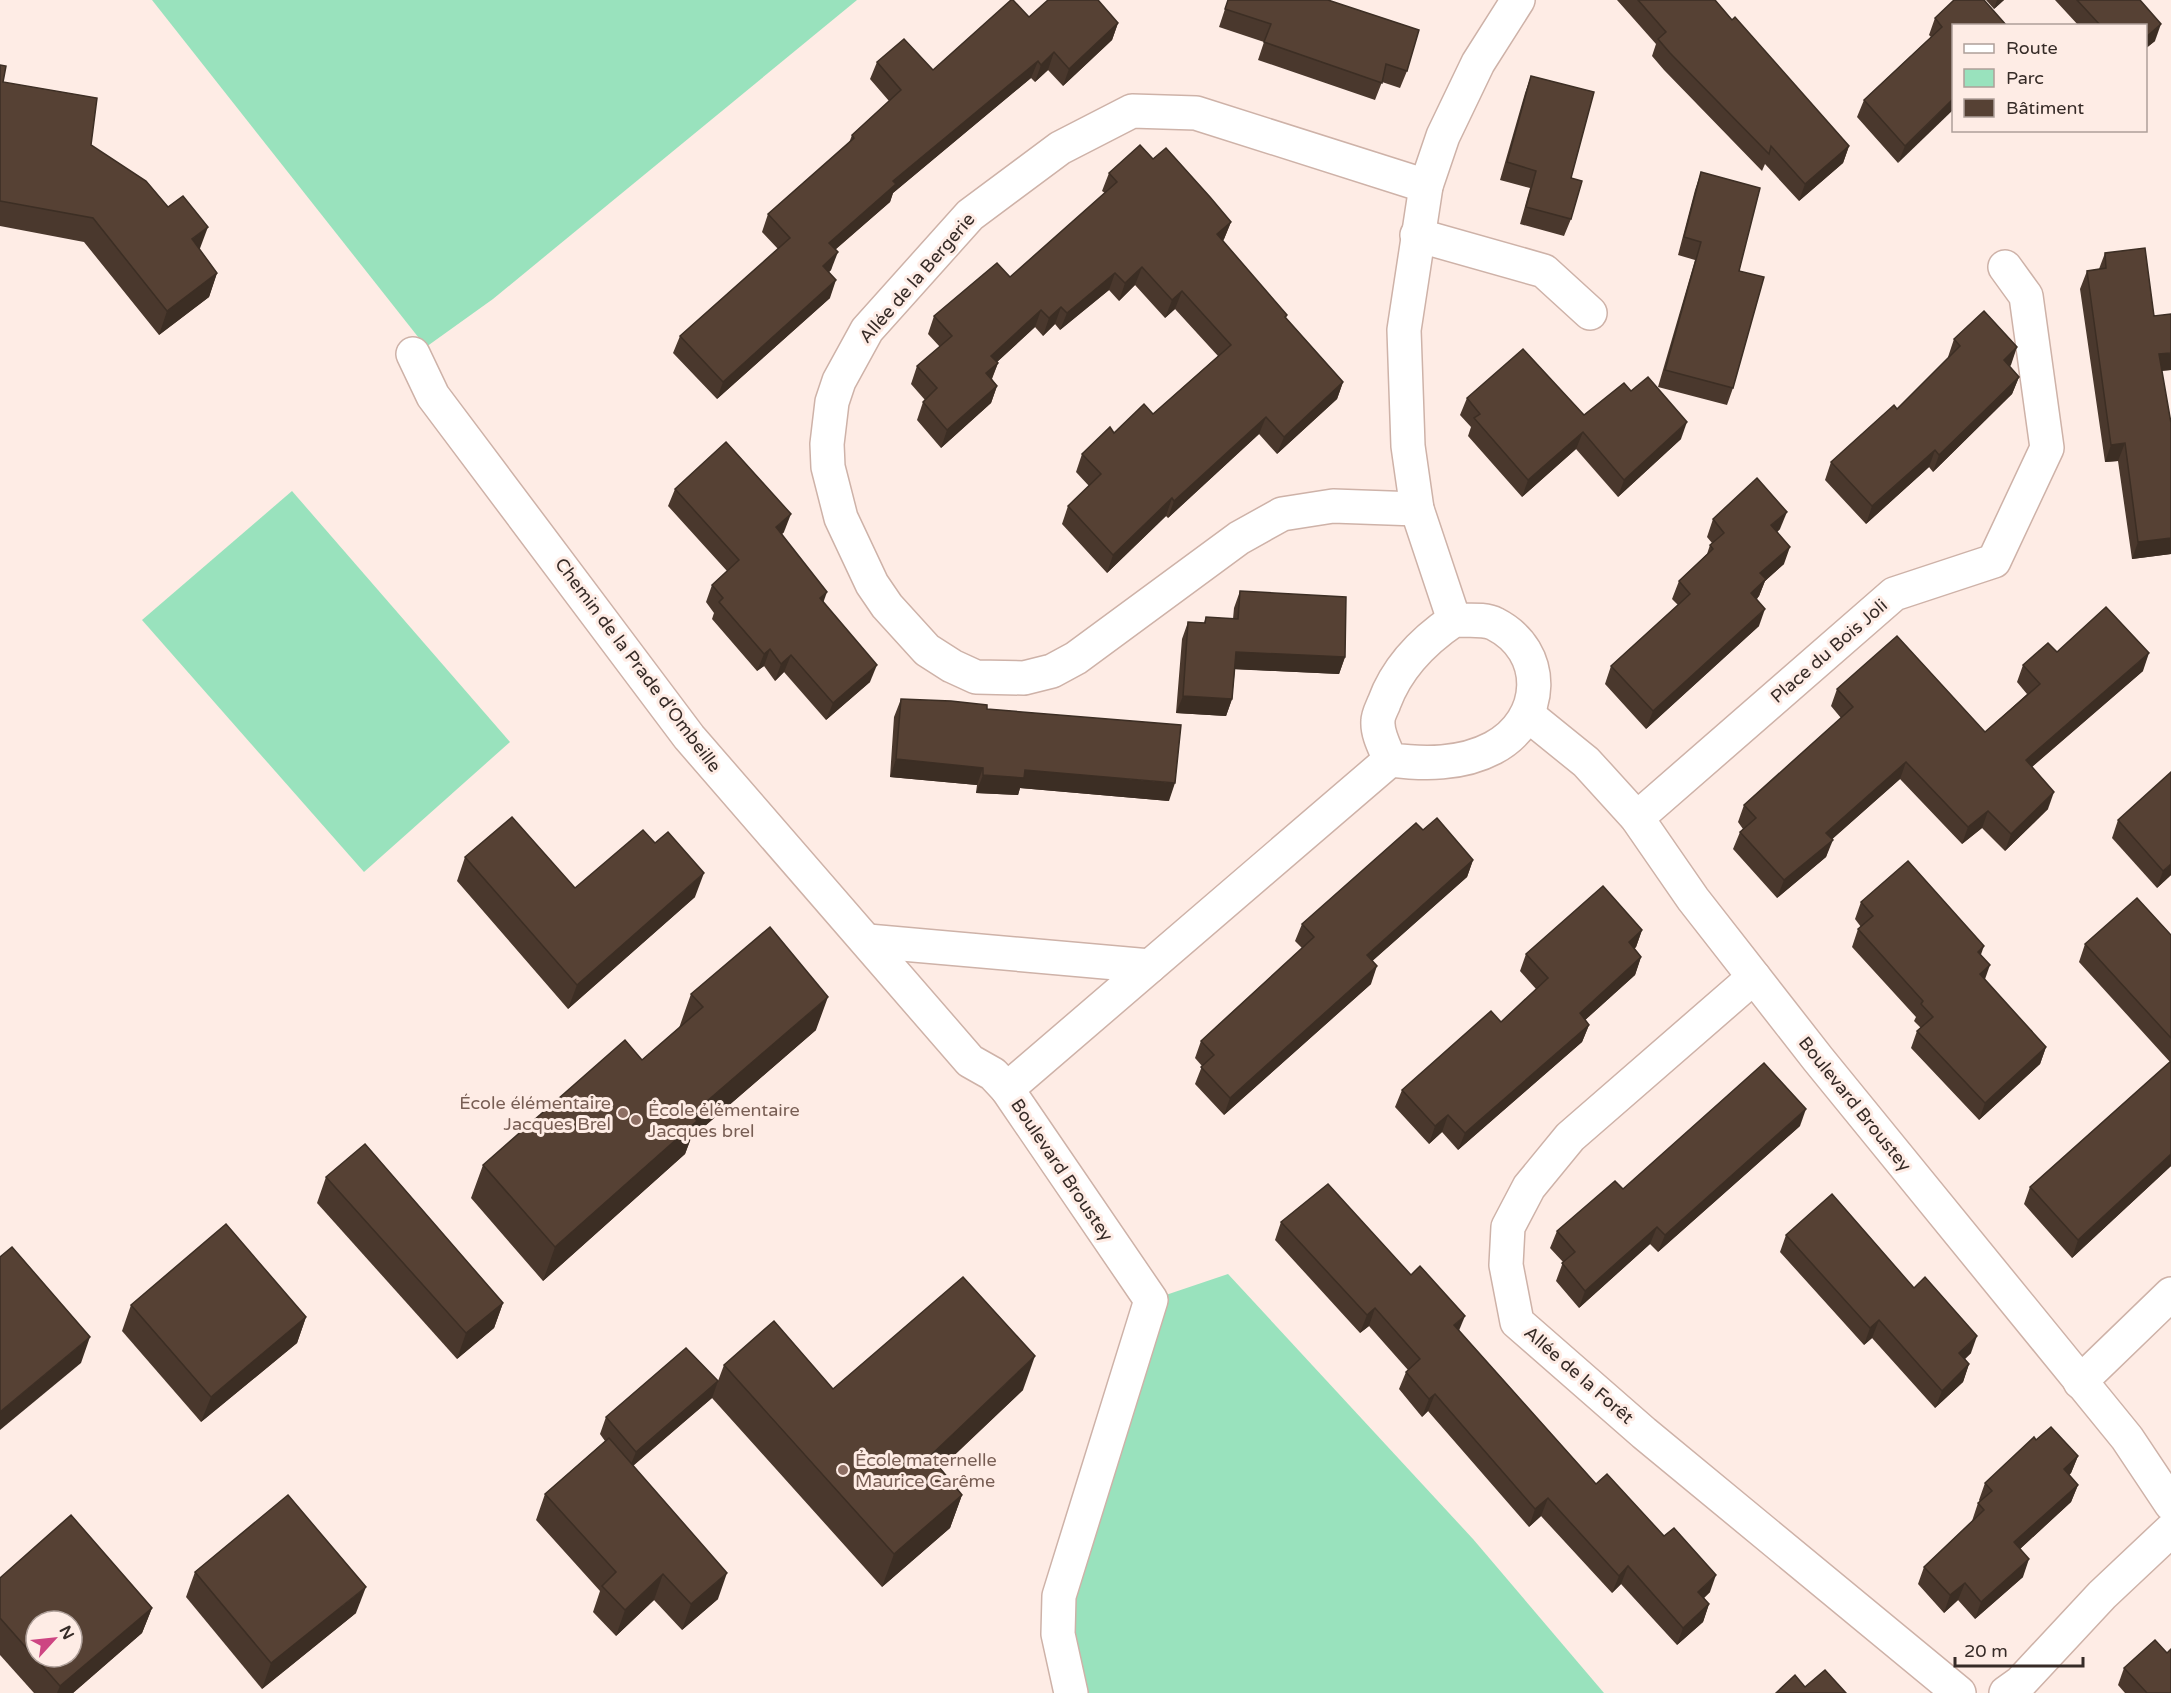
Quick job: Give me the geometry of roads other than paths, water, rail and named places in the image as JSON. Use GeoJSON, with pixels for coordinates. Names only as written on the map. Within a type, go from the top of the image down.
{"type":"FeatureCollection","features":[{"type":"Feature","properties":{"kind":"street"},"geometry":{"type":"LineString","coordinates":[[1454,620],[1417,509],[1408,446],[1404,330],[1426,186],[1443,136],[1478,63],[1518,0]]}},
{"type":"Feature","properties":{"kind":"street","name":"Allée de la Bergerie"},"geometry":{"type":"LineString","coordinates":[[1417,509],[1333,506],[1282,514],[1239,538],[1076,657],[1052,671],[1024,678],[997,680],[976,677],[952,666],[927,650],[887,606],[860,562],[841,518],[828,467],[826,444],[832,402],[839,381],[867,330],[970,214],[1060,148],[1132,111],[1196,113],[1426,186]]}},
{"type":"Feature","properties":{"kind":"street"},"geometry":{"type":"LineString","coordinates":[[1417,235],[1544,271],[1590,313]]}},
{"type":"Feature","properties":{"kind":"street","name":"Place du Bois Joli"},"geometry":{"type":"LineString","coordinates":[[1637,818],[1894,594],[1995,561],[2047,448],[2026,296],[2005,267]]}},
{"type":"Feature","properties":{"kind":"street","name":"Chemin de la Prade d'Ombeille"},"geometry":{"type":"LineString","coordinates":[[413,354],[433,396],[689,737],[970,1061],[993,1074],[1007,1089]]}},
{"type":"Feature","properties":{"kind":"street"},"geometry":{"type":"LineString","coordinates":[[1454,620],[1492,622],[1520,640],[1533,672],[1534,698],[1528,715],[1494,748],[1472,756],[1429,765],[1390,760],[1382,742],[1378,720],[1389,690],[1407,660],[1435,633],[1454,620]]}},
{"type":"Feature","properties":{"kind":"street","name":"Boulevard Broustey"},"geometry":{"type":"LineString","coordinates":[[1528,715],[1586,762],[1637,818],[1693,899],[2127,1438],[2171,1504]]}},
{"type":"Feature","properties":{"kind":"street","name":"Boulevard Broustey"},"geometry":{"type":"LineString","coordinates":[[1071,1693],[1058,1634],[1059,1596],[1151,1300],[1007,1089],[1390,760]]}},
{"type":"Feature","properties":{"kind":"street"},"geometry":{"type":"LineString","coordinates":[[868,941],[1150,966]]}},
{"type":"Feature","properties":{"kind":"street","name":"Allée de la Forêt"},"geometry":{"type":"LineString","coordinates":[[1754,976],[1570,1137],[1529,1187],[1508,1227],[1506,1265],[1517,1322],[1644,1433],[1959,1693]]}},
{"type":"Feature","properties":{"kind":"street"},"geometry":{"type":"LineString","coordinates":[[2080,1382],[2171,1293]]}},
{"type":"Feature","properties":{"kind":"street"},"geometry":{"type":"LineString","coordinates":[[2018,1690],[2102,1595],[2171,1530]]}},
{"type":"Feature","properties":{"kind":"place","name":"École élémentaire Jacques Brel"},"geometry":{"type":"Point","coordinates":[623,1113]}},
{"type":"Feature","properties":{"kind":"place","name":"École élémentaire Jacques brel"},"geometry":{"type":"Point","coordinates":[636,1120]}},
{"type":"Feature","properties":{"kind":"place","name":"École maternelle Maurice Carême"},"geometry":{"type":"Point","coordinates":[843,1470]}}]}
